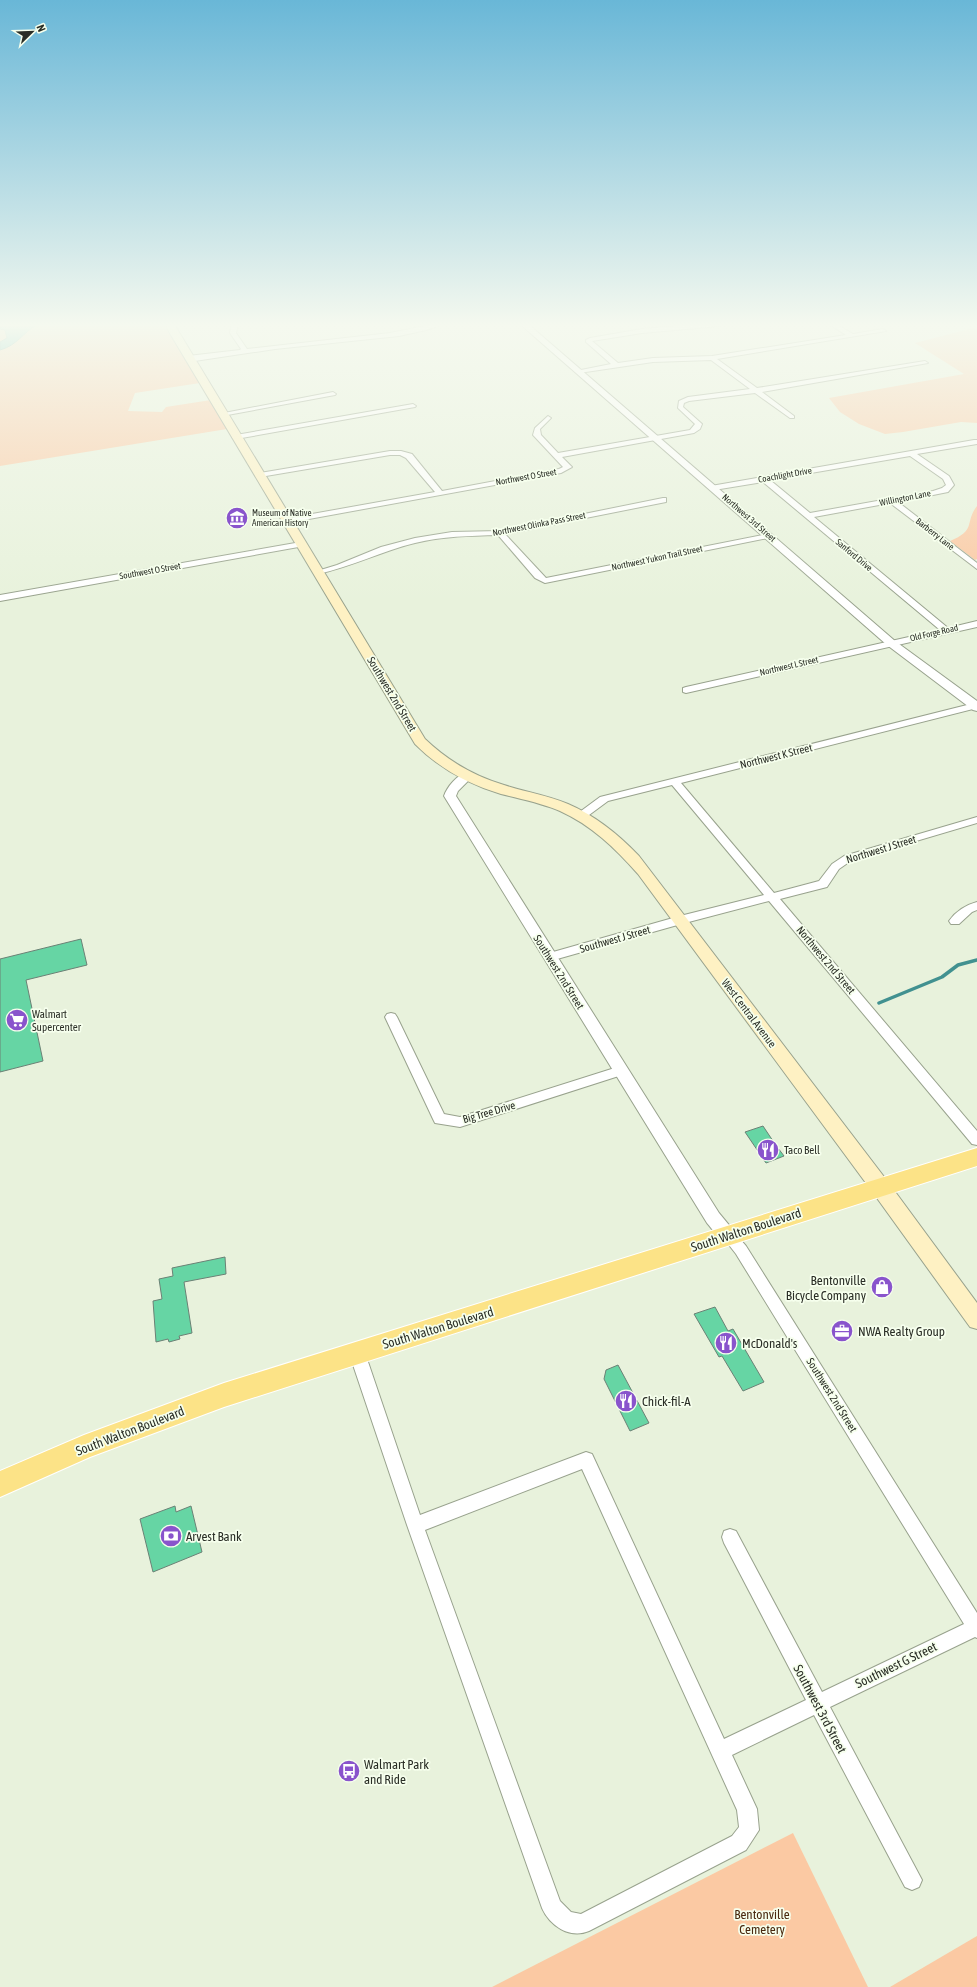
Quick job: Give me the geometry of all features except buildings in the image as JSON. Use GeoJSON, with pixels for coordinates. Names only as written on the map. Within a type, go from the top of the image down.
{"type":"FeatureCollection","features":[{"type":"Feature","properties":{"kind":"main road","name":"Southwest 2nd Street"},"geometry":{"type":"LineString","coordinates":[[224,417],[420,741],[433,754],[450,767],[467,776]]}},
{"type":"Feature","properties":{"kind":"main road","name":"West Central Avenue"},"geometry":{"type":"LineString","coordinates":[[467,776],[489,785],[540,799],[581,816],[602,829],[619,843],[643,870],[881,1188],[977,1320]]}},
{"type":"Feature","properties":{"kind":"main road","name":"South Walton Boulevard"},"geometry":{"type":"LineString","coordinates":[[0,1484],[84,1447],[224,1396],[977,1157]]}},
{"type":"Feature","properties":{"kind":"street"},"geometry":{"type":"LineString","coordinates":[[236,437],[352,417]]}},
{"type":"Feature","properties":{"kind":"street","name":"Northwest 3rd Street"},"geometry":{"type":"LineString","coordinates":[[632,417],[891,643],[976,706]]}},
{"type":"Feature","properties":{"kind":"street","name":"Northwest O Street"},"geometry":{"type":"LineString","coordinates":[[287,521],[439,492],[561,471],[568,467],[558,455],[692,432],[698,428],[699,424],[691,417]]}},
{"type":"Feature","properties":{"kind":"street"},"geometry":{"type":"LineString","coordinates":[[548,418],[537,429],[537,435],[558,455]]}},
{"type":"Feature","properties":{"kind":"street","name":"Coachlight Drive"},"geometry":{"type":"LineString","coordinates":[[714,488],[974,442]]}},
{"type":"Feature","properties":{"kind":"street"},"geometry":{"type":"LineString","coordinates":[[260,475],[390,453],[401,453],[409,456],[439,492]]}},
{"type":"Feature","properties":{"kind":"street","name":"Willington Lane"},"geometry":{"type":"LineString","coordinates":[[807,516],[945,490],[950,485],[946,478],[911,453]]}},
{"type":"Feature","properties":{"kind":"street","name":"Sanford Drive"},"geometry":{"type":"LineString","coordinates":[[764,479],[945,630]]}},
{"type":"Feature","properties":{"kind":"street","name":"Northwest Olinka Pass Street"},"geometry":{"type":"LineString","coordinates":[[317,569],[340,567],[347,563],[365,558],[397,545],[415,540],[452,534],[500,533],[662,500]]}},
{"type":"Feature","properties":{"kind":"street","name":"Barberry Lane"},"geometry":{"type":"LineString","coordinates":[[892,501],[976,565]]}},
{"type":"Feature","properties":{"kind":"street","name":"Northwest Yukon Trail Street"},"geometry":{"type":"LineString","coordinates":[[500,533],[538,576],[545,581],[768,536]]}},
{"type":"Feature","properties":{"kind":"street","name":"Southwest O Street"},"geometry":{"type":"LineString","coordinates":[[0,598],[301,544]]}},
{"type":"Feature","properties":{"kind":"street","name":"Old Forge Road"},"geometry":{"type":"LineString","coordinates":[[891,643],[977,624]]}},
{"type":"Feature","properties":{"kind":"street","name":"Northwest L Street"},"geometry":{"type":"LineString","coordinates":[[686,690],[891,643]]}},
{"type":"Feature","properties":{"kind":"street","name":"Northwest K Street"},"geometry":{"type":"LineString","coordinates":[[581,816],[604,799],[976,706]]}},
{"type":"Feature","properties":{"kind":"street","name":"Southwest 2nd Street"},"geometry":{"type":"LineString","coordinates":[[467,776],[452,790],[450,796],[713,1218],[741,1250],[976,1628]]}},
{"type":"Feature","properties":{"kind":"street","name":"Northwest 2nd Street"},"geometry":{"type":"LineString","coordinates":[[674,781],[977,1140]]}},
{"type":"Feature","properties":{"kind":"street","name":"Northwest J Street"},"geometry":{"type":"LineString","coordinates":[[680,920],[823,884],[836,863],[848,858],[977,820]]}},
{"type":"Feature","properties":{"kind":"street"},"geometry":{"type":"LineString","coordinates":[[955,921],[968,909],[977,906]]}},
{"type":"Feature","properties":{"kind":"street","name":"Southwest J Street"},"geometry":{"type":"LineString","coordinates":[[550,958],[680,920]]}},
{"type":"Feature","properties":{"kind":"street","name":"Big Tree Drive"},"geometry":{"type":"LineString","coordinates":[[391,1017],[440,1119],[460,1122],[621,1071]]}},
{"type":"Feature","properties":{"kind":"street"},"geometry":{"type":"LineString","coordinates":[[357,1353],[415,1525],[552,1908],[566,1922],[582,1924],[739,1843],[749,1830],[747,1809],[586,1460],[415,1525]]}},
{"type":"Feature","properties":{"kind":"street","name":"Southwest 3rd Street"},"geometry":{"type":"LineString","coordinates":[[730,1537],[912,1880]]}},
{"type":"Feature","properties":{"kind":"street","name":"Southwest G Street"},"geometry":{"type":"LineString","coordinates":[[720,1751],[817,1703],[976,1628]]}},
{"type":"Feature","properties":{"kind":"green space"},"geometry":{"type":"Polygon","coordinates":[[[0,417],[220,417],[227,429],[0,466],[0,417]]]}},
{"type":"Feature","properties":{"kind":"green space"},"geometry":{"type":"Polygon","coordinates":[[[847,417],[977,417],[977,423],[961,422],[885,434],[859,424],[847,417]]]}},
{"type":"Feature","properties":{"kind":"green space"},"geometry":{"type":"Polygon","coordinates":[[[977,506],[977,559],[975,560],[950,541],[967,530],[973,512],[977,506]]]}},
{"type":"Feature","properties":{"kind":"green space","name":"Bentonville Cemetery"},"geometry":{"type":"Polygon","coordinates":[[[793,1833],[868,1987],[492,1987],[793,1833]]]}},
{"type":"Feature","properties":{"kind":"green space"},"geometry":{"type":"Polygon","coordinates":[[[977,1936],[977,1987],[890,1987],[977,1936]]]}},
{"type":"Feature","properties":{"kind":"waterway"},"geometry":{"type":"LineString","coordinates":[[879,1003],[942,977],[958,965],[977,960]]}},
{"type":"Feature","properties":{"kind":"place","name":"Museum of Native American History"},"geometry":{"type":"Point","coordinates":[237,518]}},
{"type":"Feature","properties":{"kind":"place","name":"Walmart Supercenter"},"geometry":{"type":"Point","coordinates":[17,1020]}},
{"type":"Feature","properties":{"kind":"place","name":"Taco Bell"},"geometry":{"type":"Point","coordinates":[768,1150]}},
{"type":"Feature","properties":{"kind":"place","name":"Bentonville Bicycle Company"},"geometry":{"type":"Point","coordinates":[882,1287]}},
{"type":"Feature","properties":{"kind":"place","name":"NWA Realty Group"},"geometry":{"type":"Point","coordinates":[842,1331]}},
{"type":"Feature","properties":{"kind":"place","name":"McDonald's"},"geometry":{"type":"Point","coordinates":[726,1343]}},
{"type":"Feature","properties":{"kind":"place","name":"Chick-fil-A"},"geometry":{"type":"Point","coordinates":[626,1401]}},
{"type":"Feature","properties":{"kind":"place","name":"Arvest Bank"},"geometry":{"type":"Point","coordinates":[171,1536]}},
{"type":"Feature","properties":{"kind":"place","name":"Walmart Park and Ride"},"geometry":{"type":"Point","coordinates":[349,1771]}}]}
